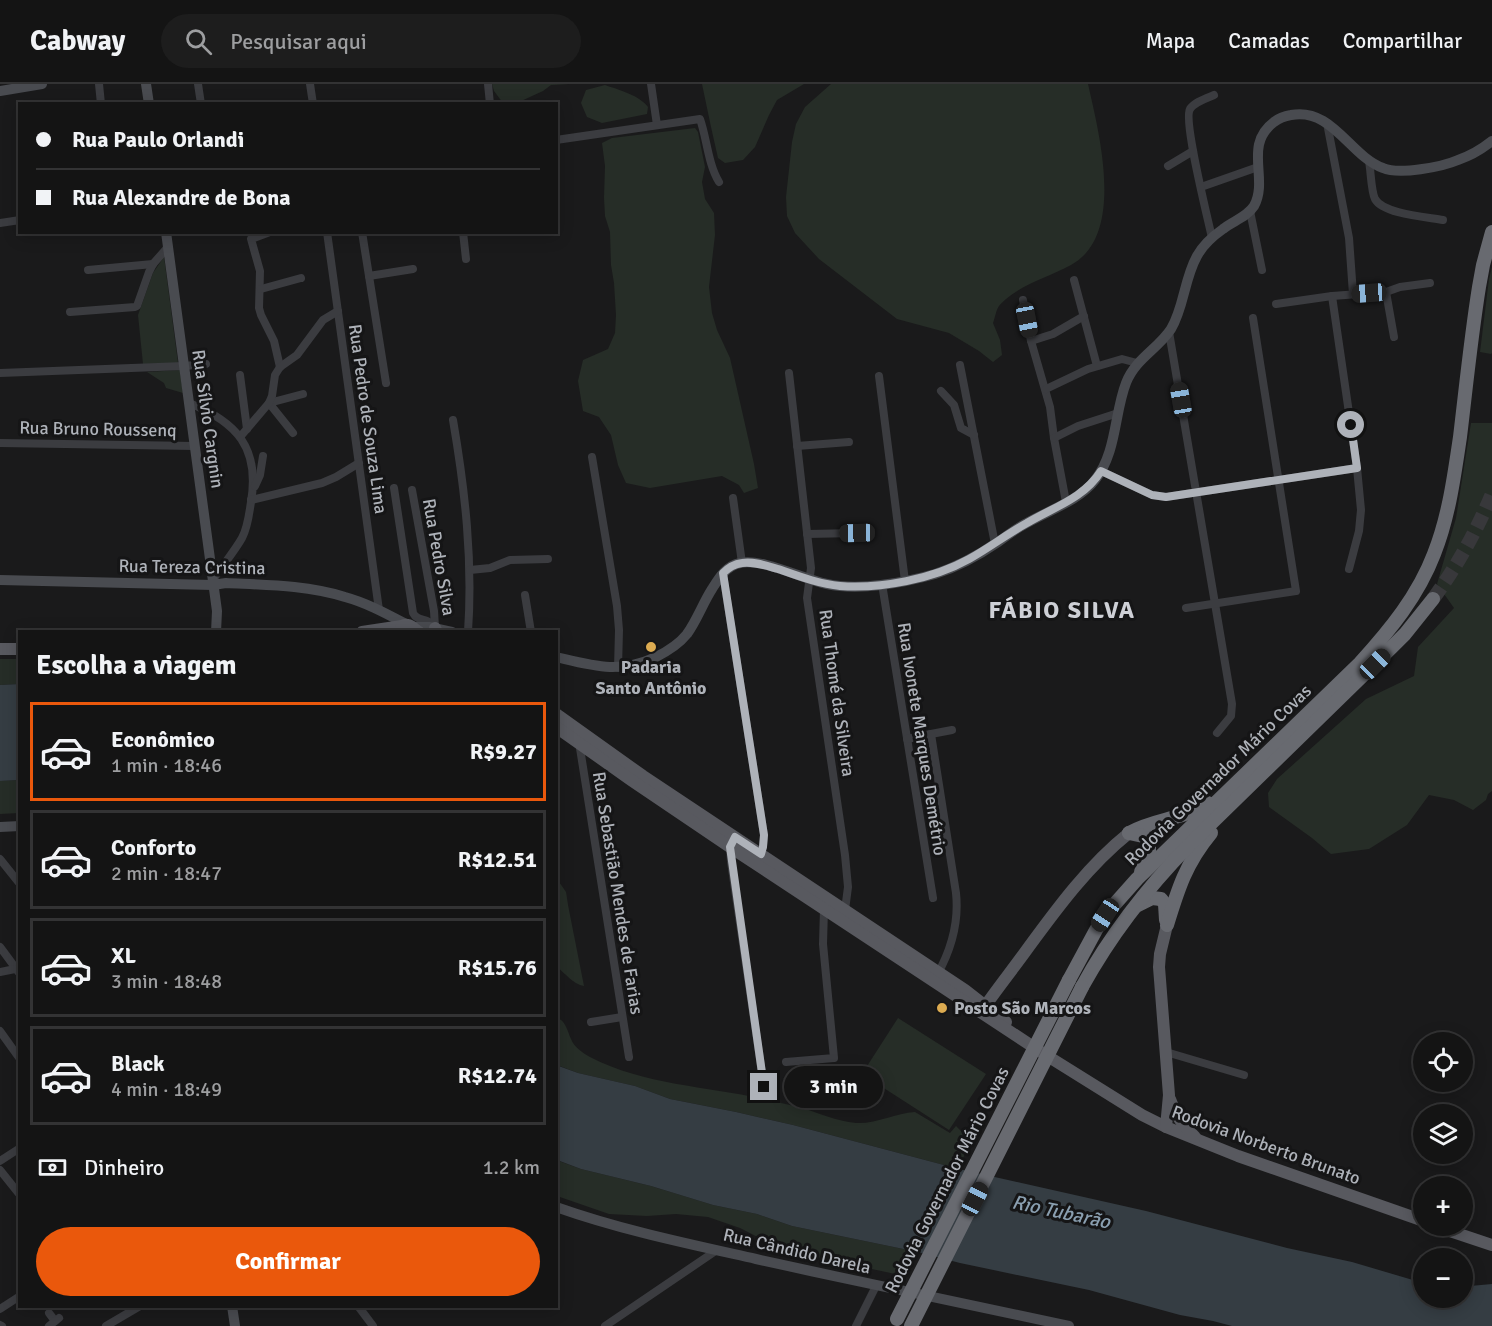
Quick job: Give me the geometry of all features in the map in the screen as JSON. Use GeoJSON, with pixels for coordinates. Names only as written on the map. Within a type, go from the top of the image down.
{"type":"FeatureCollection","features":[{"type":"Feature","properties":{"kind":"highway","name":"Rodovia Governador Mário Covas"},"geometry":{"type":"LineString","coordinates":[[895,1322],[1069,980],[1105,915],[1137,879],[1378,644],[1410,602],[1427,570],[1440,538],[1450,498],[1470,362],[1475,309],[1492,232]]}},
{"type":"Feature","properties":{"kind":"highway","name":"Rodovia Governador Mário Covas"},"geometry":{"type":"LineString","coordinates":[[911,1326],[1082,987],[1102,951],[1131,910],[1174,860],[1392,647],[1433,599]]}},
{"type":"Feature","properties":{"kind":"highway"},"geometry":{"type":"LineString","coordinates":[[1167,925],[1177,891],[1190,862],[1201,845],[1239,803],[1256,779]]}},
{"type":"Feature","properties":{"kind":"highway"},"geometry":{"type":"LineString","coordinates":[[1129,833],[1145,824],[1195,811],[1233,786]]}},
{"type":"Feature","properties":{"kind":"highway"},"geometry":{"type":"LineString","coordinates":[[1129,833],[1147,838],[1150,845],[1137,879]]}},
{"type":"Feature","properties":{"kind":"highway"},"geometry":{"type":"LineString","coordinates":[[1131,910],[1146,900],[1159,898],[1165,904],[1167,925]]}},
{"type":"Feature","properties":{"kind":"main road"},"geometry":{"type":"LineString","coordinates":[[388,630],[409,629]]}},
{"type":"Feature","properties":{"kind":"main road"},"geometry":{"type":"LineString","coordinates":[[0,649],[18,649]]}},
{"type":"Feature","properties":{"kind":"main road"},"geometry":{"type":"LineString","coordinates":[[558,716],[582,739],[758,859],[824,909],[935,977],[1041,1052]]}},
{"type":"Feature","properties":{"kind":"main road"},"geometry":{"type":"LineString","coordinates":[[558,728],[582,739]]}},
{"type":"Feature","properties":{"kind":"main road"},"geometry":{"type":"LineString","coordinates":[[983,1009],[1060,906],[1094,865],[1114,844],[1129,833]]}},
{"type":"Feature","properties":{"kind":"main road"},"geometry":{"type":"LineString","coordinates":[[758,859],[845,910],[935,977],[973,995],[983,1009],[997,1014],[1041,1052]]}},
{"type":"Feature","properties":{"kind":"main road"},"geometry":{"type":"LineString","coordinates":[[824,909],[845,910]]}},
{"type":"Feature","properties":{"kind":"main road"},"geometry":{"type":"LineString","coordinates":[[1166,1127],[1169,1095],[1159,967],[1167,925]]}},
{"type":"Feature","properties":{"kind":"main road"},"geometry":{"type":"LineString","coordinates":[[973,995],[988,993],[999,988]]}},
{"type":"Feature","properties":{"kind":"main road"},"geometry":{"type":"LineString","coordinates":[[997,1014],[996,999],[999,988]]}},
{"type":"Feature","properties":{"kind":"main road","name":"Rodovia Norberto Brunato"},"geometry":{"type":"LineString","coordinates":[[1041,1052],[1166,1127],[1200,1142],[1413,1217]]}},
{"type":"Feature","properties":{"kind":"main road"},"geometry":{"type":"LineString","coordinates":[[1153,1121],[1169,1095]]}},
{"type":"Feature","properties":{"kind":"main road"},"geometry":{"type":"LineString","coordinates":[[1169,1095],[1184,1127],[1200,1142]]}},
{"type":"Feature","properties":{"kind":"main road"},"geometry":{"type":"LineString","coordinates":[[1465,1236],[1492,1245]]}},
{"type":"Feature","properties":{"kind":"street"},"geometry":{"type":"LineString","coordinates":[[0,91],[42,84]]}},
{"type":"Feature","properties":{"kind":"street"},"geometry":{"type":"LineString","coordinates":[[99,84],[101,102]]}},
{"type":"Feature","properties":{"kind":"street"},"geometry":{"type":"LineString","coordinates":[[146,84],[149,102]]}},
{"type":"Feature","properties":{"kind":"street"},"geometry":{"type":"LineString","coordinates":[[198,84],[201,102]]}},
{"type":"Feature","properties":{"kind":"street"},"geometry":{"type":"LineString","coordinates":[[310,84],[313,102]]}},
{"type":"Feature","properties":{"kind":"street"},"geometry":{"type":"LineString","coordinates":[[488,84],[490,102]]}},
{"type":"Feature","properties":{"kind":"street"},"geometry":{"type":"LineString","coordinates":[[651,84],[657,125]]}},
{"type":"Feature","properties":{"kind":"street"},"geometry":{"type":"LineString","coordinates":[[1212,238],[1193,151],[1188,110],[1214,95]]}},
{"type":"Feature","properties":{"kind":"street"},"geometry":{"type":"LineString","coordinates":[[558,657],[595,666],[618,668],[643,663],[662,654],[685,636],[723,573],[735,564],[763,565],[823,583],[842,586],[905,581],[954,567],[1082,493],[1101,471],[1111,446],[1126,381],[1137,363],[1169,332],[1178,313],[1197,255],[1205,244],[1222,229],[1250,211],[1255,203],[1259,192],[1257,147],[1266,129],[1282,117],[1299,114],[1318,118],[1327,123],[1369,161],[1389,170],[1415,170],[1449,164],[1461,160],[1492,141]]}},
{"type":"Feature","properties":{"kind":"street"},"geometry":{"type":"LineString","coordinates":[[558,140],[700,119],[715,176],[719,182]]}},
{"type":"Feature","properties":{"kind":"street"},"geometry":{"type":"LineString","coordinates":[[1327,123],[1349,238],[1353,294]]}},
{"type":"Feature","properties":{"kind":"street"},"geometry":{"type":"LineString","coordinates":[[1168,166],[1193,151]]}},
{"type":"Feature","properties":{"kind":"street"},"geometry":{"type":"LineString","coordinates":[[1369,161],[1374,193],[1380,205],[1395,211],[1443,220]]}},
{"type":"Feature","properties":{"kind":"street"},"geometry":{"type":"LineString","coordinates":[[1202,187],[1258,166]]}},
{"type":"Feature","properties":{"kind":"street"},"geometry":{"type":"LineString","coordinates":[[1250,211],[1262,270]]}},
{"type":"Feature","properties":{"kind":"street"},"geometry":{"type":"LineString","coordinates":[[0,223],[18,220]]}},
{"type":"Feature","properties":{"kind":"street","name":"Rua Sílvio Cargnin"},"geometry":{"type":"LineString","coordinates":[[166,234],[217,611],[222,630]]}},
{"type":"Feature","properties":{"kind":"street"},"geometry":{"type":"LineString","coordinates":[[268,234],[251,239],[259,264],[260,308],[274,341],[280,367]]}},
{"type":"Feature","properties":{"kind":"street","name":"Rua Pedro de Souza Lima"},"geometry":{"type":"LineString","coordinates":[[327,234],[380,610]]}},
{"type":"Feature","properties":{"kind":"street"},"geometry":{"type":"LineString","coordinates":[[362,234],[386,383]]}},
{"type":"Feature","properties":{"kind":"street"},"geometry":{"type":"LineString","coordinates":[[463,234],[466,259]]}},
{"type":"Feature","properties":{"kind":"street"},"geometry":{"type":"LineString","coordinates":[[70,312],[137,306],[153,264],[168,246]]}},
{"type":"Feature","properties":{"kind":"street"},"geometry":{"type":"LineString","coordinates":[[88,270],[153,264]]}},
{"type":"Feature","properties":{"kind":"street"},"geometry":{"type":"LineString","coordinates":[[369,276],[413,269]]}},
{"type":"Feature","properties":{"kind":"street"},"geometry":{"type":"LineString","coordinates":[[261,290],[301,278]]}},
{"type":"Feature","properties":{"kind":"street"},"geometry":{"type":"LineString","coordinates":[[1074,280],[1097,366]]}},
{"type":"Feature","properties":{"kind":"street"},"geometry":{"type":"LineString","coordinates":[[1276,304],[1332,296],[1386,292],[1400,287],[1430,284]]}},
{"type":"Feature","properties":{"kind":"street"},"geometry":{"type":"LineString","coordinates":[[1386,292],[1394,337]]}},
{"type":"Feature","properties":{"kind":"street"},"geometry":{"type":"LineString","coordinates":[[1332,296],[1360,496],[1361,521],[1349,569]]}},
{"type":"Feature","properties":{"kind":"street"},"geometry":{"type":"LineString","coordinates":[[1023,300],[1031,341],[1046,388],[1066,502]]}},
{"type":"Feature","properties":{"kind":"street"},"geometry":{"type":"LineString","coordinates":[[240,437],[269,403],[275,375],[280,367],[297,355],[322,320],[338,311]]}},
{"type":"Feature","properties":{"kind":"street"},"geometry":{"type":"LineString","coordinates":[[1031,341],[1053,333],[1084,316]]}},
{"type":"Feature","properties":{"kind":"street"},"geometry":{"type":"LineString","coordinates":[[1186,608],[1296,591],[1253,318]]}},
{"type":"Feature","properties":{"kind":"street"},"geometry":{"type":"LineString","coordinates":[[1169,332],[1233,712],[1217,733]]}},
{"type":"Feature","properties":{"kind":"street"},"geometry":{"type":"LineString","coordinates":[[1046,388],[1077,373],[1122,359],[1137,363]]}},
{"type":"Feature","properties":{"kind":"street"},"geometry":{"type":"LineString","coordinates":[[0,373],[206,364]]}},
{"type":"Feature","properties":{"kind":"street"},"geometry":{"type":"LineString","coordinates":[[960,365],[995,544]]}},
{"type":"Feature","properties":{"kind":"street","name":"Rua Thomé da Silveira"},"geometry":{"type":"LineString","coordinates":[[789,373],[811,568],[807,598],[845,855],[848,887],[845,910]]}},
{"type":"Feature","properties":{"kind":"street"},"geometry":{"type":"LineString","coordinates":[[240,375],[247,429]]}},
{"type":"Feature","properties":{"kind":"street"},"geometry":{"type":"LineString","coordinates":[[879,376],[905,581]]}},
{"type":"Feature","properties":{"kind":"street"},"geometry":{"type":"LineString","coordinates":[[941,391],[954,405],[961,428],[974,435]]}},
{"type":"Feature","properties":{"kind":"street"},"geometry":{"type":"LineString","coordinates":[[269,403],[303,394]]}},
{"type":"Feature","properties":{"kind":"street"},"geometry":{"type":"LineString","coordinates":[[189,403],[213,414],[232,428],[247,448],[253,469],[253,490],[242,538],[213,582]]}},
{"type":"Feature","properties":{"kind":"street"},"geometry":{"type":"LineString","coordinates":[[269,403],[293,433]]}},
{"type":"Feature","properties":{"kind":"street"},"geometry":{"type":"LineString","coordinates":[[1054,438],[1078,426],[1118,413]]}},
{"type":"Feature","properties":{"kind":"street"},"geometry":{"type":"LineString","coordinates":[[453,420],[465,497],[470,570],[468,630]]}},
{"type":"Feature","properties":{"kind":"street"},"geometry":{"type":"LineString","coordinates":[[797,446],[849,442]]}},
{"type":"Feature","properties":{"kind":"street","name":"Rua Bruno Roussenq"},"geometry":{"type":"LineString","coordinates":[[0,443],[195,446]]}},
{"type":"Feature","properties":{"kind":"street"},"geometry":{"type":"LineString","coordinates":[[253,490],[260,476],[263,456]]}},
{"type":"Feature","properties":{"kind":"street"},"geometry":{"type":"LineString","coordinates":[[592,457],[617,606],[618,668]]}},
{"type":"Feature","properties":{"kind":"street"},"geometry":{"type":"LineString","coordinates":[[251,500],[322,483],[359,463]]}},
{"type":"Feature","properties":{"kind":"street"},"geometry":{"type":"LineString","coordinates":[[1101,471],[1159,497],[1357,468]]}},
{"type":"Feature","properties":{"kind":"street"},"geometry":{"type":"LineString","coordinates":[[394,488],[413,613],[417,618],[430,622],[436,630]]}},
{"type":"Feature","properties":{"kind":"street","name":"Rua Pedro Silva"},"geometry":{"type":"LineString","coordinates":[[412,490],[436,630]]}},
{"type":"Feature","properties":{"kind":"street"},"geometry":{"type":"LineString","coordinates":[[732,498],[742,563]]}},
{"type":"Feature","properties":{"kind":"street"},"geometry":{"type":"LineString","coordinates":[[807,534],[857,533]]}},
{"type":"Feature","properties":{"kind":"street"},"geometry":{"type":"LineString","coordinates":[[470,570],[490,568],[510,560],[548,559]]}},
{"type":"Feature","properties":{"kind":"street"},"geometry":{"type":"LineString","coordinates":[[723,573],[764,835],[763,847],[758,859]]}},
{"type":"Feature","properties":{"kind":"street","name":"Rua Tereza Cristina"},"geometry":{"type":"LineString","coordinates":[[0,580],[213,582],[304,588],[344,596],[380,610],[409,629]]}},
{"type":"Feature","properties":{"kind":"street","name":"Rua Ivonete Marques Demétrio"},"geometry":{"type":"LineString","coordinates":[[882,584],[933,898]]}},
{"type":"Feature","properties":{"kind":"street"},"geometry":{"type":"LineString","coordinates":[[525,595],[531,630]]}},
{"type":"Feature","properties":{"kind":"street","name":"Rua Sílvio Cargnin"},"geometry":{"type":"LineString","coordinates":[[216,630],[217,611]]}},
{"type":"Feature","properties":{"kind":"street"},"geometry":{"type":"LineString","coordinates":[[409,629],[436,630]]}},
{"type":"Feature","properties":{"kind":"street"},"geometry":{"type":"LineString","coordinates":[[907,739],[952,730]]}},
{"type":"Feature","properties":{"kind":"street"},"geometry":{"type":"LineString","coordinates":[[931,734],[957,904],[957,915],[950,945],[935,977]]}},
{"type":"Feature","properties":{"kind":"street","name":"Rua Sebastião Mendes de Farias"},"geometry":{"type":"LineString","coordinates":[[582,739],[628,1057]]}},
{"type":"Feature","properties":{"kind":"street"},"geometry":{"type":"LineString","coordinates":[[0,827],[18,826]]}},
{"type":"Feature","properties":{"kind":"street"},"geometry":{"type":"LineString","coordinates":[[733,842],[764,1087]]}},
{"type":"Feature","properties":{"kind":"street"},"geometry":{"type":"LineString","coordinates":[[0,859],[18,882]]}},
{"type":"Feature","properties":{"kind":"street"},"geometry":{"type":"LineString","coordinates":[[786,1062],[834,1058],[823,944],[824,909]]}},
{"type":"Feature","properties":{"kind":"street"},"geometry":{"type":"LineString","coordinates":[[0,947],[17,972]]}},
{"type":"Feature","properties":{"kind":"street"},"geometry":{"type":"LineString","coordinates":[[0,972],[17,972]]}},
{"type":"Feature","properties":{"kind":"street"},"geometry":{"type":"LineString","coordinates":[[591,1022],[622,1017]]}},
{"type":"Feature","properties":{"kind":"street"},"geometry":{"type":"LineString","coordinates":[[0,1031],[18,1056]]}},
{"type":"Feature","properties":{"kind":"street"},"geometry":{"type":"LineString","coordinates":[[1166,1052],[1244,1075]]}},
{"type":"Feature","properties":{"kind":"street"},"geometry":{"type":"LineString","coordinates":[[0,1161],[18,1149]]}},
{"type":"Feature","properties":{"kind":"street"},"geometry":{"type":"LineString","coordinates":[[0,1170],[18,1192]]}},
{"type":"Feature","properties":{"kind":"street","name":"Rua Cândido Darela"},"geometry":{"type":"LineString","coordinates":[[558,1208],[621,1227],[717,1250],[1034,1323],[1069,1326]]}},
{"type":"Feature","properties":{"kind":"street"},"geometry":{"type":"LineString","coordinates":[[605,1326],[717,1250]]}},
{"type":"Feature","properties":{"kind":"street"},"geometry":{"type":"LineString","coordinates":[[856,1326],[876,1286]]}},
{"type":"Feature","properties":{"kind":"street"},"geometry":{"type":"LineString","coordinates":[[0,1309],[18,1297]]}},
{"type":"Feature","properties":{"kind":"street"},"geometry":{"type":"LineString","coordinates":[[106,1326],[137,1308]]}},
{"type":"Feature","properties":{"kind":"street"},"geometry":{"type":"LineString","coordinates":[[232,1308],[235,1326]]}},
{"type":"Feature","properties":{"kind":"street"},"geometry":{"type":"LineString","coordinates":[[360,1308],[373,1326]]}},
{"type":"Feature","properties":{"kind":"street"},"geometry":{"type":"LineString","coordinates":[[49,1313],[54,1322]]}},
{"type":"Feature","properties":{"kind":"shaded area"},"geometry":{"type":"Polygon","coordinates":[[[492,84],[569,84],[551,85],[519,102],[502,102],[492,84]]]}},
{"type":"Feature","properties":{"kind":"shaded area"},"geometry":{"type":"Polygon","coordinates":[[[702,84],[804,84],[777,100],[755,147],[743,160],[725,163],[718,158],[702,84]]]}},
{"type":"Feature","properties":{"kind":"shaded area"},"geometry":{"type":"Polygon","coordinates":[[[831,84],[1088,84],[1098,129],[1104,182],[1103,207],[1098,231],[1088,251],[1071,265],[1021,289],[1000,305],[993,323],[1000,340],[1002,355],[993,362],[949,333],[897,319],[819,259],[795,233],[787,216],[786,197],[796,124],[805,107],[831,84]]]}},
{"type":"Feature","properties":{"kind":"shaded area"},"geometry":{"type":"Polygon","coordinates":[[[605,85],[639,99],[648,107],[647,114],[602,123],[587,117],[581,103],[586,90],[605,85]]]}},
{"type":"Feature","properties":{"kind":"shaded area"},"geometry":{"type":"Polygon","coordinates":[[[695,128],[698,132],[705,167],[702,182],[705,199],[714,213],[715,235],[709,287],[712,313],[730,358],[758,488],[744,493],[739,485],[722,476],[650,488],[626,483],[618,465],[611,435],[599,417],[583,411],[578,381],[583,360],[608,349],[615,333],[614,283],[610,232],[605,216],[605,166],[602,143],[612,138],[695,128]]]}},
{"type":"Feature","properties":{"kind":"shaded area"},"geometry":{"type":"Polygon","coordinates":[[[164,257],[178,363],[143,364],[138,315],[153,273],[164,257]]]}},
{"type":"Feature","properties":{"kind":"shaded area"},"geometry":{"type":"Polygon","coordinates":[[[1492,267],[1492,353],[1491,354],[1480,352],[1492,267]]]}},
{"type":"Feature","properties":{"kind":"shaded area"},"geometry":{"type":"Polygon","coordinates":[[[180,370],[183,393],[166,388],[164,383],[147,372],[180,370]]]}},
{"type":"Feature","properties":{"kind":"shaded area"},"geometry":{"type":"Polygon","coordinates":[[[1471,423],[1492,423],[1492,791],[1486,800],[1473,810],[1454,800],[1429,795],[1407,825],[1369,849],[1331,854],[1269,807],[1268,793],[1277,779],[1366,699],[1414,676],[1418,647],[1454,608],[1437,584],[1456,518],[1471,423]]]}},
{"type":"Feature","properties":{"kind":"shaded area"},"geometry":{"type":"Polygon","coordinates":[[[0,659],[18,659],[18,684],[0,685],[0,659]]]}},
{"type":"Feature","properties":{"kind":"shaded area"},"geometry":{"type":"Polygon","coordinates":[[[18,780],[18,813],[0,814],[0,781],[18,780]]]}},
{"type":"Feature","properties":{"kind":"shaded area"},"geometry":{"type":"Polygon","coordinates":[[[558,880],[566,892],[584,986],[573,981],[558,968],[558,880]]]}},
{"type":"Feature","properties":{"kind":"shaded area"},"geometry":{"type":"Polygon","coordinates":[[[558,1018],[564,1023],[572,1042],[582,1052],[632,1074],[790,1105],[834,1119],[856,1123],[915,1112],[950,1133],[956,1126],[970,1140],[959,1169],[793,1125],[670,1099],[635,1086],[578,1073],[558,1065],[558,1018]]]}},
{"type":"Feature","properties":{"kind":"shaded area"},"geometry":{"type":"Polygon","coordinates":[[[898,1018],[986,1074],[949,1130],[862,1074],[898,1018]]]}},
{"type":"Feature","properties":{"kind":"shaded area"},"geometry":{"type":"Polygon","coordinates":[[[558,1161],[713,1205],[757,1214],[792,1226],[918,1252],[906,1272],[900,1275],[783,1250],[740,1228],[708,1217],[676,1214],[647,1216],[609,1214],[558,1196],[558,1161]]]}},
{"type":"Feature","properties":{"kind":"water"},"geometry":{"type":"Polygon","coordinates":[[[18,684],[18,780],[0,781],[0,685],[18,684]]]}},
{"type":"Feature","properties":{"kind":"water","name":"Rio Tubarão"},"geometry":{"type":"Polygon","coordinates":[[[558,1066],[578,1073],[635,1086],[670,1099],[793,1125],[959,1169],[1146,1211],[1287,1248],[1352,1262],[1413,1280],[1413,1308],[1473,1308],[1473,1286],[1492,1284],[1492,1326],[1232,1326],[1180,1315],[1089,1290],[792,1226],[757,1214],[713,1205],[651,1186],[581,1169],[558,1160],[558,1066]]]}},
{"type":"Feature","properties":{"kind":"tunnel"},"geometry":{"type":"LineString","coordinates":[[1433,599],[1466,548],[1492,494]]}},
{"type":"Feature","properties":{"kind":"place","name":"Padaria Santo Antônio"},"geometry":{"type":"Point","coordinates":[651,647]}},
{"type":"Feature","properties":{"kind":"place","name":"Posto São Marcos"},"geometry":{"type":"Point","coordinates":[942,1008]}},
{"type":"Feature","properties":{"kind":"district","name":"FÁBIO SILVA"},"geometry":{"type":"Point","coordinates":[1062,610]}},
{"type":"Feature","properties":{"kind":"route"},"geometry":{"type":"LineString","coordinates":[[764,1087],[730,847],[735,837],[761,854],[764,835],[723,573],[735,564],[748,563],[772,567],[823,583],[842,586],[867,586],[920,578],[968,560],[1018,528],[1074,498],[1090,486],[1101,471],[1152,495],[1166,497],[1357,468],[1351,425]]}}]}
